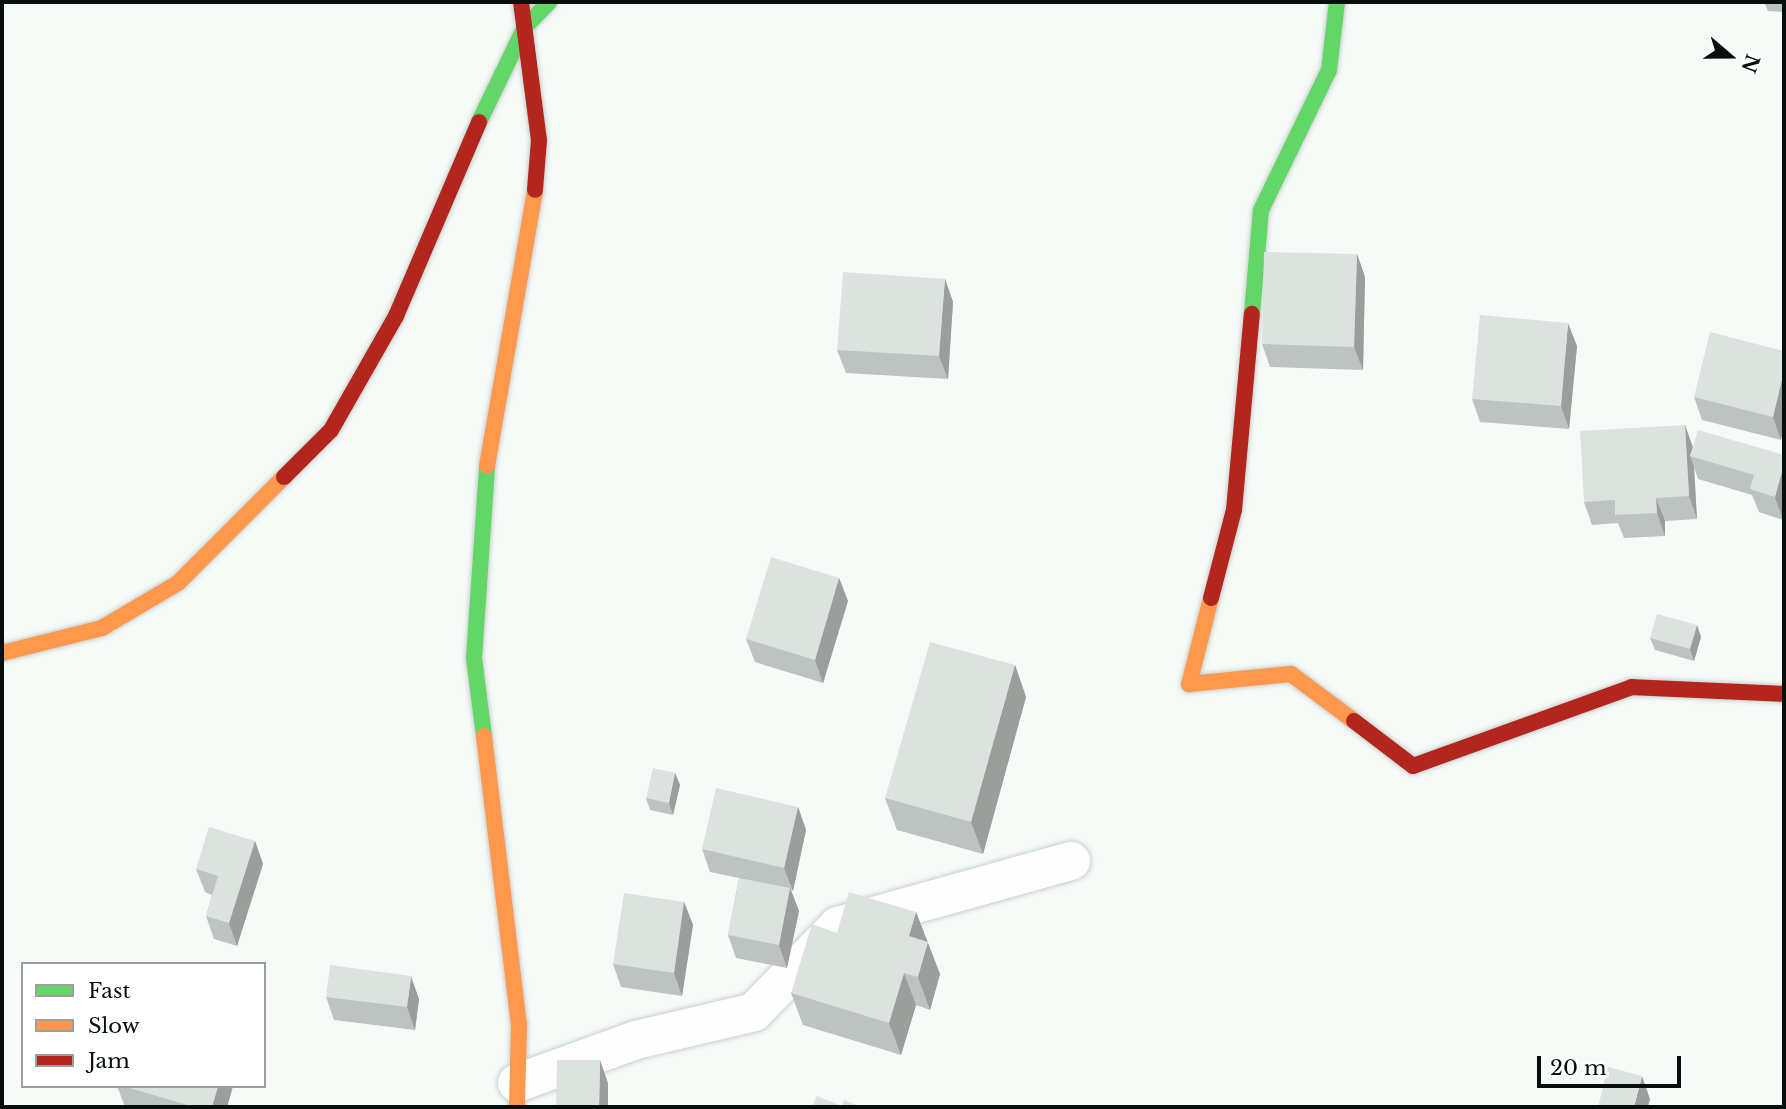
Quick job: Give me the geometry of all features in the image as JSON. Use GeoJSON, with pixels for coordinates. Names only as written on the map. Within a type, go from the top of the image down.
{"type":"FeatureCollection","features":[{"type":"Feature","properties":{"kind":"street"},"geometry":{"type":"LineString","coordinates":[[521,2],[539,140],[531,221],[487,465],[474,658],[519,1024],[517,1095],[636,1040],[754,1012],[838,926],[1071,861]]}},
{"type":"Feature","properties":{"kind":"street"},"geometry":{"type":"LineString","coordinates":[[2,653],[102,628],[178,583],[331,430],[396,316],[455,173],[525,27],[549,2]]}},
{"type":"Feature","properties":{"kind":"street"},"geometry":{"type":"LineString","coordinates":[[1337,2],[1329,70],[1261,210],[1234,510],[1189,684],[1291,674],[1413,766],[1632,687],[1784,694]]}},
{"type":"Feature","properties":{"kind":"building"},"geometry":{"type":"Polygon","coordinates":[[[1264,252],[1357,254],[1354,347],[1262,344],[1264,252]]]}},
{"type":"Feature","properties":{"kind":"building"},"geometry":{"type":"Polygon","coordinates":[[[843,272],[945,279],[939,356],[837,350],[843,272]]]}},
{"type":"Feature","properties":{"kind":"building"},"geometry":{"type":"Polygon","coordinates":[[[1480,315],[1568,323],[1561,406],[1472,399],[1480,315]]]}},
{"type":"Feature","properties":{"kind":"building"},"geometry":{"type":"Polygon","coordinates":[[[1710,332],[1784,351],[1784,371],[1773,417],[1694,397],[1710,332]]]}},
{"type":"Feature","properties":{"kind":"building"},"geometry":{"type":"Polygon","coordinates":[[[1685,425],[1689,496],[1656,498],[1657,513],[1615,515],[1615,500],[1584,502],[1580,431],[1685,425]]]}},
{"type":"Feature","properties":{"kind":"building"},"geometry":{"type":"Polygon","coordinates":[[[1698,430],[1784,455],[1775,497],[1750,489],[1754,475],[1690,456],[1698,430]]]}},
{"type":"Feature","properties":{"kind":"building"},"geometry":{"type":"Polygon","coordinates":[[[771,557],[839,578],[815,660],[746,639],[771,557]]]}},
{"type":"Feature","properties":{"kind":"building"},"geometry":{"type":"Polygon","coordinates":[[[1657,614],[1697,625],[1690,649],[1650,638],[1657,614]]]}},
{"type":"Feature","properties":{"kind":"building"},"geometry":{"type":"Polygon","coordinates":[[[930,642],[1015,665],[971,822],[885,798],[930,642]]]}},
{"type":"Feature","properties":{"kind":"building"},"geometry":{"type":"Polygon","coordinates":[[[653,768],[675,773],[669,803],[646,798],[653,768]]]}},
{"type":"Feature","properties":{"kind":"building"},"geometry":{"type":"Polygon","coordinates":[[[716,788],[798,807],[784,868],[702,849],[716,788]]]}},
{"type":"Feature","properties":{"kind":"building"},"geometry":{"type":"Polygon","coordinates":[[[209,827],[255,841],[229,923],[206,916],[218,876],[196,869],[209,827]]]}},
{"type":"Feature","properties":{"kind":"building"},"geometry":{"type":"Polygon","coordinates":[[[739,878],[790,888],[779,945],[728,935],[739,878]]]}},
{"type":"Feature","properties":{"kind":"building"},"geometry":{"type":"Polygon","coordinates":[[[849,892],[916,912],[909,936],[928,942],[918,977],[904,973],[889,1023],[791,993],[812,924],[837,933],[849,892]]]}},
{"type":"Feature","properties":{"kind":"building"},"geometry":{"type":"Polygon","coordinates":[[[624,893],[684,902],[674,973],[613,964],[624,893]]]}},
{"type":"Feature","properties":{"kind":"building"},"geometry":{"type":"Polygon","coordinates":[[[330,965],[411,976],[407,1007],[326,997],[330,965]]]}},
{"type":"Feature","properties":{"kind":"building"},"geometry":{"type":"Polygon","coordinates":[[[557,1060],[600,1060],[599,1107],[556,1107],[557,1060]]]}},
{"type":"Feature","properties":{"kind":"building"},"geometry":{"type":"Polygon","coordinates":[[[1608,1067],[1642,1076],[1634,1107],[1598,1107],[1608,1067]]]}},
{"type":"Feature","properties":{"kind":"building"},"geometry":{"type":"Polygon","coordinates":[[[130,1088],[217,1088],[212,1107],[194,1107],[130,1088]]]}},
{"type":"Feature","properties":{"kind":"building"},"geometry":{"type":"Polygon","coordinates":[[[817,1096],[842,1106],[844,1100],[861,1107],[812,1107],[817,1096]]]}},
{"type":"Feature","properties":{"kind":"traffic: fast"},"geometry":{"type":"LineString","coordinates":[[479,122],[525,27],[549,2]]}},
{"type":"Feature","properties":{"kind":"traffic: fast"},"geometry":{"type":"LineString","coordinates":[[1252,314],[1261,210],[1329,70],[1337,2]]}},
{"type":"Feature","properties":{"kind":"traffic: fast"},"geometry":{"type":"LineString","coordinates":[[484,736],[474,658],[487,466]]}},
{"type":"Feature","properties":{"kind":"traffic: slow"},"geometry":{"type":"LineString","coordinates":[[487,466],[535,190]]}},
{"type":"Feature","properties":{"kind":"traffic: slow"},"geometry":{"type":"LineString","coordinates":[[2,653],[102,628],[178,583],[284,477]]}},
{"type":"Feature","properties":{"kind":"traffic: slow"},"geometry":{"type":"LineString","coordinates":[[1211,598],[1189,684],[1291,674],[1354,721]]}},
{"type":"Feature","properties":{"kind":"traffic: slow"},"geometry":{"type":"LineString","coordinates":[[484,736],[519,1024],[517,1107]]}},
{"type":"Feature","properties":{"kind":"traffic: jam"},"geometry":{"type":"LineString","coordinates":[[521,2],[539,140],[535,190]]}},
{"type":"Feature","properties":{"kind":"traffic: jam"},"geometry":{"type":"LineString","coordinates":[[284,477],[331,430],[396,316],[479,122]]}},
{"type":"Feature","properties":{"kind":"traffic: jam"},"geometry":{"type":"LineString","coordinates":[[1211,598],[1234,510],[1252,314]]}},
{"type":"Feature","properties":{"kind":"traffic: jam"},"geometry":{"type":"LineString","coordinates":[[1354,721],[1413,766],[1632,687],[1784,694]]}}]}
